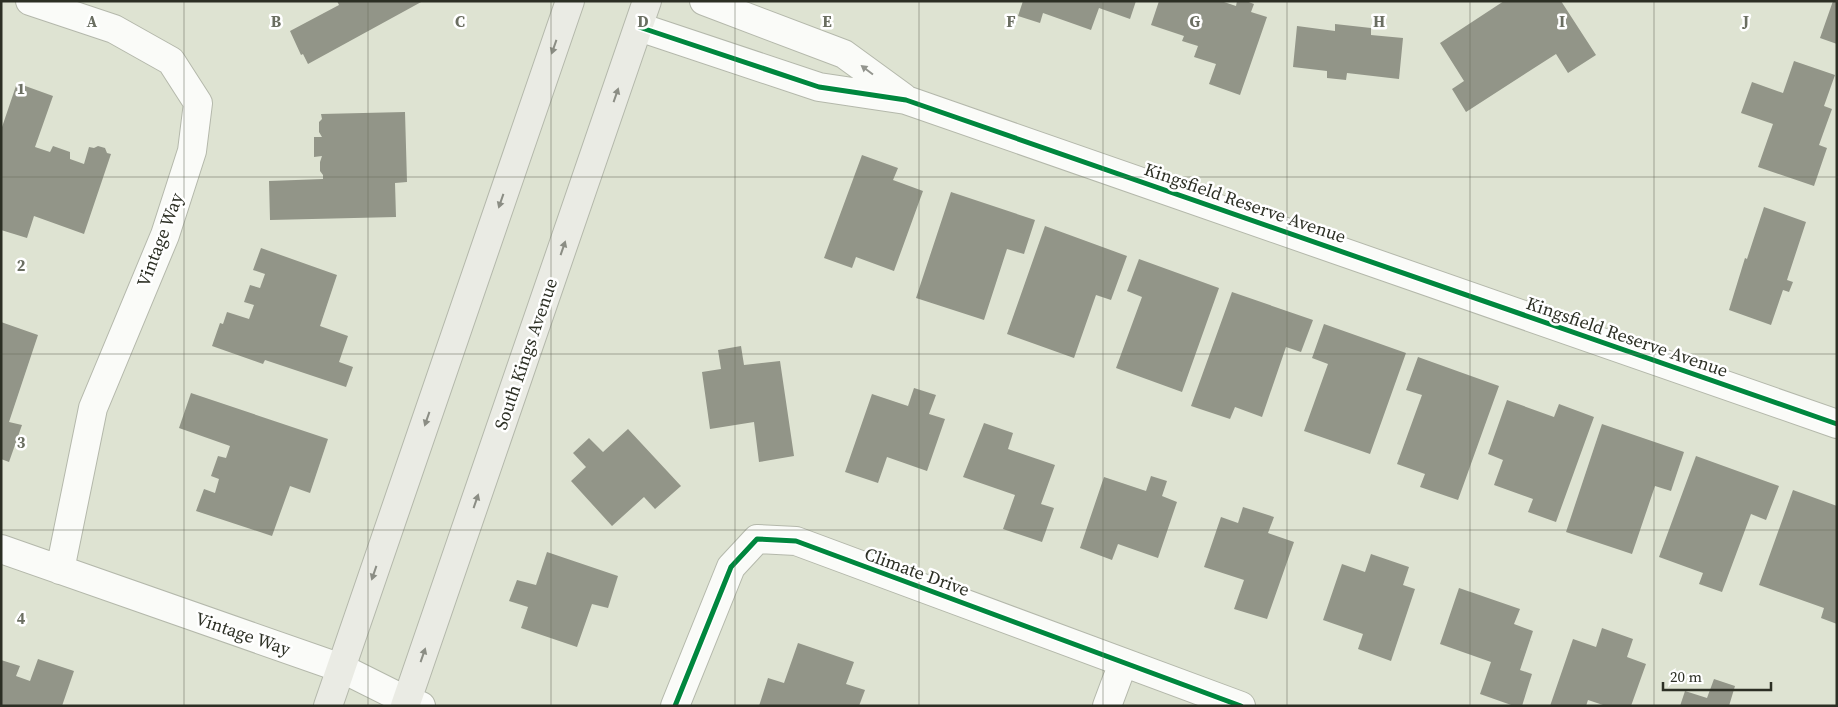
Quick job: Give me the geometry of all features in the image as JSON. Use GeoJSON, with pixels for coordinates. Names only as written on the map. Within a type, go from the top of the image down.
{"type":"FeatureCollection","features":[{"type":"Feature","properties":{"kind":"main road"},"geometry":{"type":"LineString","coordinates":[[328,706],[570,1]]}},
{"type":"Feature","properties":{"kind":"main road","name":"South Kings Avenue"},"geometry":{"type":"LineString","coordinates":[[411,704],[647,1]]}},
{"type":"Feature","properties":{"kind":"street","name":"Vintage Way"},"geometry":{"type":"LineString","coordinates":[[30,1],[114,29],[171,61],[198,103],[192,151],[164,235],[93,408],[60,570]]}},
{"type":"Feature","properties":{"kind":"street","name":"Kingsfield Reserve Avenue"},"geometry":{"type":"LineString","coordinates":[[704,1],[844,54],[906,100]]}},
{"type":"Feature","properties":{"kind":"street","name":"Kingsfield Reserve Avenue"},"geometry":{"type":"LineString","coordinates":[[639,27],[819,87],[906,100],[1837,424]]}},
{"type":"Feature","properties":{"kind":"street","name":"Climate Drive"},"geometry":{"type":"LineString","coordinates":[[676,706],[731,567],[757,539],[796,541],[1242,706]]}},
{"type":"Feature","properties":{"kind":"street","name":"Vintage Way"},"geometry":{"type":"LineString","coordinates":[[1,549],[342,668]]}},
{"type":"Feature","properties":{"kind":"street"},"geometry":{"type":"LineString","coordinates":[[1107,706],[1123,663]]}},
{"type":"Feature","properties":{"kind":"street"},"geometry":{"type":"LineString","coordinates":[[342,668],[411,704]]}},
{"type":"Feature","properties":{"kind":"building"},"geometry":{"type":"Polygon","coordinates":[[[337,1],[423,1],[308,64],[303,54],[301,55],[290,31],[339,5],[337,1]]]}},
{"type":"Feature","properties":{"kind":"building"},"geometry":{"type":"Polygon","coordinates":[[[1023,1],[1136,1],[1130,19],[1099,8],[1091,30],[1043,13],[1040,23],[1018,16],[1023,1]]]}},
{"type":"Feature","properties":{"kind":"building"},"geometry":{"type":"Polygon","coordinates":[[[1159,1],[1221,1],[1236,6],[1237,1],[1246,1],[1254,4],[1251,12],[1267,17],[1240,95],[1209,84],[1216,64],[1194,57],[1198,46],[1182,41],[1184,36],[1151,25],[1159,1]]]}},
{"type":"Feature","properties":{"kind":"building"},"geometry":{"type":"Polygon","coordinates":[[[1504,1],[1561,1],[1596,55],[1568,73],[1556,54],[1466,112],[1452,89],[1464,81],[1440,43],[1504,1]]]}},
{"type":"Feature","properties":{"kind":"building"},"geometry":{"type":"Polygon","coordinates":[[[1833,1],[1837,1],[1837,44],[1820,38],[1833,1]]]}},
{"type":"Feature","properties":{"kind":"building"},"geometry":{"type":"Polygon","coordinates":[[[1335,24],[1371,28],[1371,35],[1403,38],[1399,79],[1347,73],[1346,80],[1327,78],[1327,71],[1293,67],[1297,26],[1335,31],[1335,24]]]}},
{"type":"Feature","properties":{"kind":"building"},"geometry":{"type":"Polygon","coordinates":[[[1794,61],[1835,75],[1824,106],[1832,109],[1819,145],[1827,148],[1814,186],[1758,167],[1773,124],[1741,113],[1752,82],[1783,93],[1794,61]]]}},
{"type":"Feature","properties":{"kind":"building"},"geometry":{"type":"Polygon","coordinates":[[[17,83],[53,96],[35,147],[50,152],[53,146],[70,152],[70,159],[84,164],[89,147],[94,148],[98,146],[105,148],[107,153],[111,154],[84,234],[34,216],[27,238],[1,230],[1,130],[17,83]]]}},
{"type":"Feature","properties":{"kind":"building"},"geometry":{"type":"Polygon","coordinates":[[[405,112],[407,182],[395,183],[396,217],[270,220],[269,181],[323,179],[320,171],[322,156],[314,157],[314,137],[322,137],[319,132],[319,122],[322,119],[321,114],[405,112]]]}},
{"type":"Feature","properties":{"kind":"building"},"geometry":{"type":"Polygon","coordinates":[[[862,155],[898,168],[893,180],[923,191],[894,271],[856,257],[852,268],[824,258],[862,155]]]}},
{"type":"Feature","properties":{"kind":"building"},"geometry":{"type":"Polygon","coordinates":[[[951,192],[1035,220],[1024,254],[1007,249],[984,320],[916,298],[951,192]]]}},
{"type":"Feature","properties":{"kind":"building"},"geometry":{"type":"Polygon","coordinates":[[[1764,207],[1806,222],[1787,280],[1793,282],[1789,292],[1783,290],[1771,325],[1729,310],[1745,258],[1747,259],[1764,207]]]}},
{"type":"Feature","properties":{"kind":"building"},"geometry":{"type":"Polygon","coordinates":[[[1045,226],[1127,256],[1111,300],[1096,295],[1074,358],[1007,334],[1045,226]]]}},
{"type":"Feature","properties":{"kind":"building"},"geometry":{"type":"Polygon","coordinates":[[[261,248],[337,275],[320,326],[348,336],[339,362],[353,367],[346,387],[265,360],[263,364],[212,346],[220,323],[223,324],[227,312],[249,319],[254,305],[244,302],[250,285],[260,288],[265,274],[253,270],[261,248]]]}},
{"type":"Feature","properties":{"kind":"building"},"geometry":{"type":"Polygon","coordinates":[[[1139,259],[1219,288],[1182,392],[1116,368],[1142,297],[1127,291],[1139,259]]]}},
{"type":"Feature","properties":{"kind":"building"},"geometry":{"type":"Polygon","coordinates":[[[1232,292],[1313,320],[1301,352],[1286,347],[1262,417],[1235,407],[1230,419],[1191,406],[1232,292]]]}},
{"type":"Feature","properties":{"kind":"building"},"geometry":{"type":"Polygon","coordinates":[[[1,322],[38,335],[9,422],[22,425],[9,462],[1,459],[1,322]]]}},
{"type":"Feature","properties":{"kind":"building"},"geometry":{"type":"Polygon","coordinates":[[[1324,324],[1406,353],[1370,454],[1304,431],[1328,364],[1312,358],[1324,324]]]}},
{"type":"Feature","properties":{"kind":"building"},"geometry":{"type":"Polygon","coordinates":[[[741,346],[744,365],[780,361],[794,456],[759,462],[754,422],[710,429],[702,372],[721,369],[718,350],[741,346]]]}},
{"type":"Feature","properties":{"kind":"building"},"geometry":{"type":"Polygon","coordinates":[[[1418,357],[1499,386],[1458,500],[1420,487],[1425,474],[1397,464],[1422,395],[1406,390],[1418,357]]]}},
{"type":"Feature","properties":{"kind":"building"},"geometry":{"type":"Polygon","coordinates":[[[914,388],[936,395],[929,414],[945,419],[927,471],[887,457],[878,483],[845,472],[872,394],[908,406],[914,388]]]}},
{"type":"Feature","properties":{"kind":"building"},"geometry":{"type":"Polygon","coordinates":[[[191,393],[328,439],[310,493],[290,486],[272,536],[196,511],[204,489],[215,493],[219,479],[211,476],[218,456],[226,458],[230,446],[179,428],[191,393]]]}},
{"type":"Feature","properties":{"kind":"building"},"geometry":{"type":"Polygon","coordinates":[[[1507,400],[1554,417],[1559,404],[1594,417],[1556,522],[1528,512],[1533,499],[1494,485],[1503,460],[1488,454],[1507,400]]]}},
{"type":"Feature","properties":{"kind":"building"},"geometry":{"type":"Polygon","coordinates":[[[984,423],[1013,433],[1008,449],[1055,465],[1041,504],[1054,508],[1042,542],[1003,529],[1015,495],[963,477],[984,423]]]}},
{"type":"Feature","properties":{"kind":"building"},"geometry":{"type":"Polygon","coordinates":[[[1602,424],[1684,452],[1671,491],[1655,486],[1632,554],[1566,532],[1602,424]]]}},
{"type":"Feature","properties":{"kind":"building"},"geometry":{"type":"Polygon","coordinates":[[[628,429],[681,486],[655,509],[644,497],[612,526],[571,481],[586,467],[573,453],[589,438],[603,452],[628,429]]]}},
{"type":"Feature","properties":{"kind":"building"},"geometry":{"type":"Polygon","coordinates":[[[1696,456],[1779,486],[1766,520],[1751,514],[1722,592],[1699,584],[1703,573],[1659,557],[1696,456]]]}},
{"type":"Feature","properties":{"kind":"building"},"geometry":{"type":"Polygon","coordinates":[[[1151,476],[1167,481],[1162,496],[1177,502],[1158,558],[1118,544],[1112,560],[1080,548],[1104,477],[1146,491],[1151,476]]]}},
{"type":"Feature","properties":{"kind":"building"},"geometry":{"type":"Polygon","coordinates":[[[1793,490],[1837,506],[1837,624],[1821,618],[1824,608],[1759,585],[1793,490]]]}},
{"type":"Feature","properties":{"kind":"building"},"geometry":{"type":"Polygon","coordinates":[[[1243,507],[1274,517],[1268,533],[1294,542],[1267,619],[1234,609],[1244,580],[1204,567],[1221,517],[1238,523],[1243,507]]]}},
{"type":"Feature","properties":{"kind":"building"},"geometry":{"type":"Polygon","coordinates":[[[547,552],[618,576],[608,608],[592,604],[577,647],[521,628],[528,607],[509,601],[517,580],[536,585],[547,552]]]}},
{"type":"Feature","properties":{"kind":"building"},"geometry":{"type":"Polygon","coordinates":[[[1371,554],[1409,567],[1403,585],[1415,589],[1391,661],[1358,649],[1363,634],[1323,620],[1342,564],[1365,572],[1371,554]]]}},
{"type":"Feature","properties":{"kind":"building"},"geometry":{"type":"Polygon","coordinates":[[[1459,588],[1520,609],[1514,624],[1533,631],[1520,670],[1532,674],[1522,706],[1514,706],[1480,694],[1491,662],[1440,644],[1459,588]]]}},
{"type":"Feature","properties":{"kind":"building"},"geometry":{"type":"Polygon","coordinates":[[[1602,628],[1633,639],[1627,657],[1646,664],[1631,706],[1606,706],[1588,700],[1586,706],[1550,706],[1573,639],[1596,647],[1602,628]]]}},
{"type":"Feature","properties":{"kind":"building"},"geometry":{"type":"Polygon","coordinates":[[[798,643],[854,662],[846,684],[865,690],[859,706],[759,706],[768,678],[784,683],[798,643]]]}},
{"type":"Feature","properties":{"kind":"building"},"geometry":{"type":"Polygon","coordinates":[[[38,659],[74,671],[62,706],[1,706],[1,660],[20,666],[16,676],[30,681],[38,659]]]}},
{"type":"Feature","properties":{"kind":"building"},"geometry":{"type":"Polygon","coordinates":[[[1714,679],[1735,686],[1729,706],[1680,706],[1685,691],[1707,698],[1714,679]]]}},
{"type":"Feature","properties":{"kind":"cycle path"},"geometry":{"type":"LineString","coordinates":[[639,27],[819,87],[906,100],[1837,424]]}},
{"type":"Feature","properties":{"kind":"cycle path"},"geometry":{"type":"LineString","coordinates":[[675,706],[731,567],[757,539],[796,541],[1241,706]]}}]}
